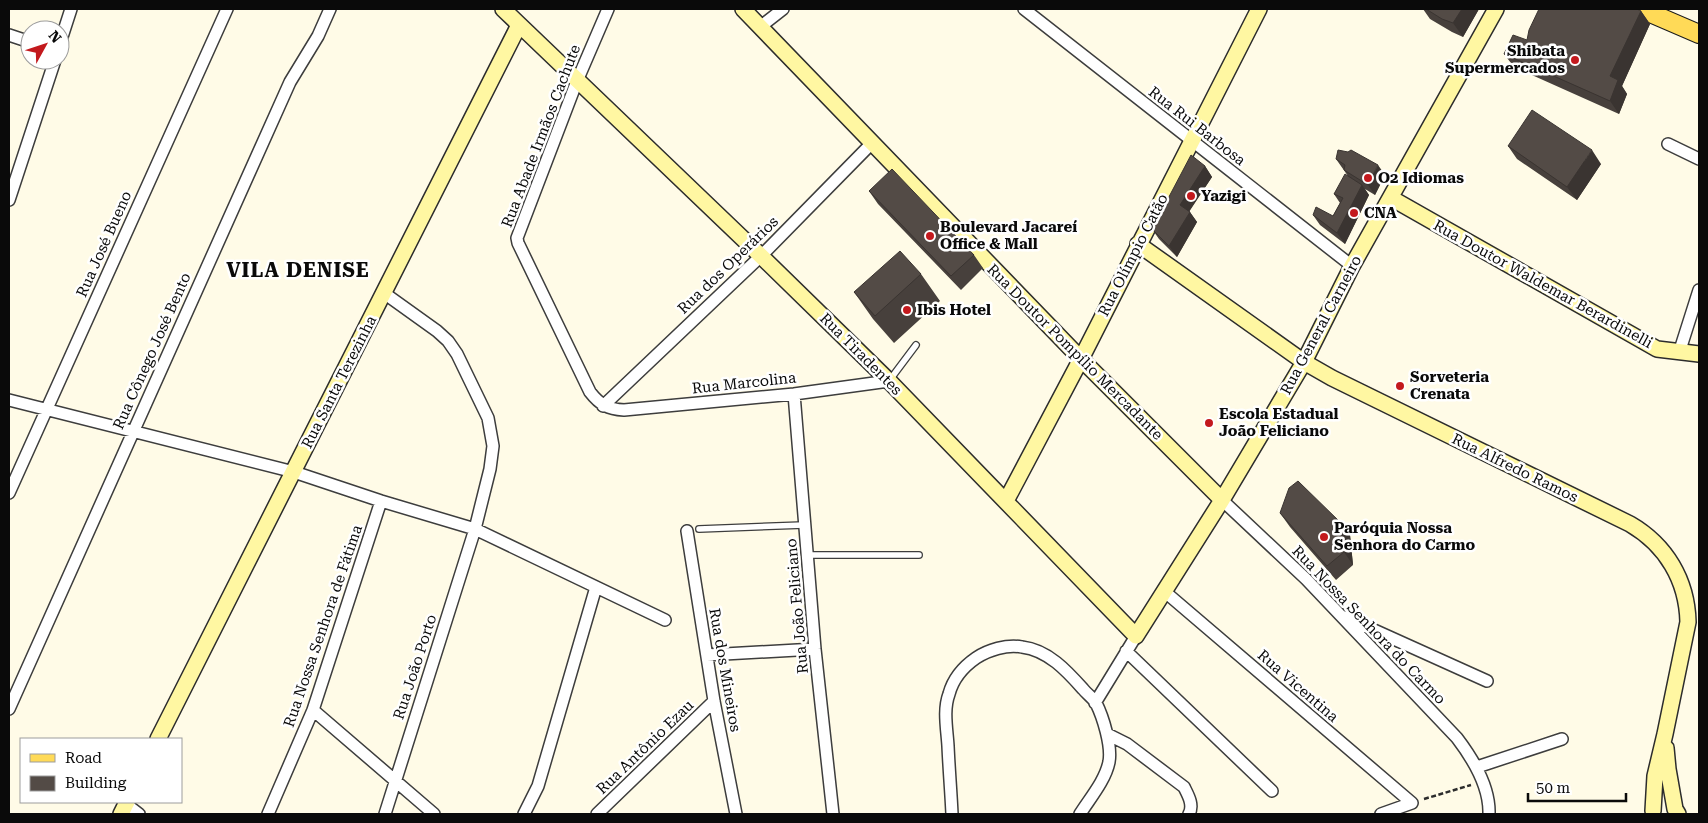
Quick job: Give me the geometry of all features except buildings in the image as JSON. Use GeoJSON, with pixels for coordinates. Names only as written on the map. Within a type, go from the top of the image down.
{"type":"FeatureCollection","features":[{"type":"Feature","properties":{"kind":"main road","name":"Rua Tiradentes"},"geometry":{"type":"LineString","coordinates":[[503,9],[889,381],[1136,636]]}},
{"type":"Feature","properties":{"kind":"main road","name":"Rua Doutor Pompílio Mercadante"},"geometry":{"type":"LineString","coordinates":[[743,9],[1081,359],[1222,500]]}},
{"type":"Feature","properties":{"kind":"main road","name":"Rua Olímpio Catão"},"geometry":{"type":"LineString","coordinates":[[1006,501],[1081,359],[1259,9]]}},
{"type":"Feature","properties":{"kind":"main road","name":"Rua General Carneiro"},"geometry":{"type":"LineString","coordinates":[[1136,636],[1222,500],[1304,362],[1352,266],[1496,9]]}},
{"type":"Feature","properties":{"kind":"main road"},"geometry":{"type":"LineString","coordinates":[[1642,9],[1699,34]]}},
{"type":"Feature","properties":{"kind":"main road","name":"Rua Santa Terezinha"},"geometry":{"type":"LineString","coordinates":[[159,738],[519,25]]}},
{"type":"Feature","properties":{"kind":"main road","name":"Rua Doutor Waldemar Berardinelli"},"geometry":{"type":"LineString","coordinates":[[1391,198],[1657,349],[1699,354]]}},
{"type":"Feature","properties":{"kind":"main road","name":"Rua Alfredo Ramos"},"geometry":{"type":"LineString","coordinates":[[1138,244],[1304,362],[1332,378],[1642,531],[1664,554],[1676,571],[1683,587],[1693,622],[1655,776],[1654,813]]}},
{"type":"Feature","properties":{"kind":"main road"},"geometry":{"type":"LineString","coordinates":[[1654,813],[1663,807],[1677,811],[1668,769],[1665,734]]}},
{"type":"Feature","properties":{"kind":"street","name":"Rua José Bueno"},"geometry":{"type":"LineString","coordinates":[[9,493],[227,9]]}},
{"type":"Feature","properties":{"kind":"street","name":"Rua Cônego José Bento"},"geometry":{"type":"LineString","coordinates":[[9,709],[290,82],[318,36],[330,9]]}},
{"type":"Feature","properties":{"kind":"street","name":"Rua Abade Irmãos Cachute"},"geometry":{"type":"LineString","coordinates":[[603,406],[590,392],[517,240],[577,81],[608,9]]}},
{"type":"Feature","properties":{"kind":"street"},"geometry":{"type":"LineString","coordinates":[[760,27],[782,9]]}},
{"type":"Feature","properties":{"kind":"street","name":"Rua Rui Barbosa"},"geometry":{"type":"LineString","coordinates":[[1024,9],[1352,266]]}},
{"type":"Feature","properties":{"kind":"street"},"geometry":{"type":"LineString","coordinates":[[9,200],[52,70]]}},
{"type":"Feature","properties":{"kind":"street","name":"Rua dos Operários"},"geometry":{"type":"LineString","coordinates":[[603,406],[761,256],[872,143]]}},
{"type":"Feature","properties":{"kind":"street"},"geometry":{"type":"LineString","coordinates":[[1668,144],[1699,159]]}},
{"type":"Feature","properties":{"kind":"street"},"geometry":{"type":"LineString","coordinates":[[1679,353],[1699,290]]}},
{"type":"Feature","properties":{"kind":"street","name":"Rua João Porto"},"geometry":{"type":"LineString","coordinates":[[384,293],[437,331],[458,354],[488,418],[492,454],[475,529],[385,814]]}},
{"type":"Feature","properties":{"kind":"street","name":"Rua Marcolina"},"geometry":{"type":"LineString","coordinates":[[603,406],[624,410],[794,394],[889,381]]}},
{"type":"Feature","properties":{"kind":"street","name":"Rua João Feliciano"},"geometry":{"type":"LineString","coordinates":[[794,394],[806,555],[833,814]]}},
{"type":"Feature","properties":{"kind":"street"},"geometry":{"type":"LineString","coordinates":[[9,400],[294,472],[381,501],[475,529],[665,620]]}},
{"type":"Feature","properties":{"kind":"street","name":"Rua Nossa Senhora do Carmo"},"geometry":{"type":"LineString","coordinates":[[1222,500],[1306,578],[1457,738],[1477,767],[1487,793],[1489,814]]}},
{"type":"Feature","properties":{"kind":"street","name":"Rua Nossa Senhora de Fátima"},"geometry":{"type":"LineString","coordinates":[[268,814],[313,710],[381,501]]}},
{"type":"Feature","properties":{"kind":"street","name":"Rua dos Mineiros"},"geometry":{"type":"LineString","coordinates":[[686,531],[714,701],[736,814]]}},
{"type":"Feature","properties":{"kind":"street"},"geometry":{"type":"LineString","coordinates":[[524,814],[538,786],[596,588]]}},
{"type":"Feature","properties":{"kind":"street","name":"Rua Vicentina"},"geometry":{"type":"LineString","coordinates":[[1164,591],[1412,803]]}},
{"type":"Feature","properties":{"kind":"street"},"geometry":{"type":"LineString","coordinates":[[1339,614],[1487,681]]}},
{"type":"Feature","properties":{"kind":"street"},"geometry":{"type":"LineString","coordinates":[[1095,703],[1136,636]]}},
{"type":"Feature","properties":{"kind":"street"},"geometry":{"type":"LineString","coordinates":[[952,814],[946,706],[949,693],[956,678],[966,665],[992,650],[1007,647],[1023,647],[1055,661],[1095,703],[1107,734],[1109,761],[1102,781],[1080,814]]}},
{"type":"Feature","properties":{"kind":"street"},"geometry":{"type":"LineString","coordinates":[[707,655],[815,649]]}},
{"type":"Feature","properties":{"kind":"street"},"geometry":{"type":"LineString","coordinates":[[1126,651],[1272,791]]}},
{"type":"Feature","properties":{"kind":"street","name":"Rua Antônio Ezau"},"geometry":{"type":"LineString","coordinates":[[597,814],[714,701]]}},
{"type":"Feature","properties":{"kind":"street"},"geometry":{"type":"LineString","coordinates":[[313,710],[434,814]]}},
{"type":"Feature","properties":{"kind":"street"},"geometry":{"type":"LineString","coordinates":[[1107,734],[1127,744],[1184,787],[1189,796],[1191,811],[1189,814]]}},
{"type":"Feature","properties":{"kind":"street"},"geometry":{"type":"LineString","coordinates":[[1477,767],[1562,740]]}},
{"type":"Feature","properties":{"kind":"street"},"geometry":{"type":"LineString","coordinates":[[1380,814],[1412,803]]}},
{"type":"Feature","properties":{"kind":"street"},"geometry":{"type":"LineString","coordinates":[[124,807],[139,814]]}},
{"type":"Feature","properties":{"kind":"lane"},"geometry":{"type":"LineString","coordinates":[[889,381],[916,344]]}},
{"type":"Feature","properties":{"kind":"lane"},"geometry":{"type":"LineString","coordinates":[[699,529],[804,525]]}},
{"type":"Feature","properties":{"kind":"lane"},"geometry":{"type":"LineString","coordinates":[[806,555],[919,555]]}},
{"type":"Feature","properties":{"kind":"path"},"geometry":{"type":"LineString","coordinates":[[1412,803],[1482,781]]}},
{"type":"Feature","properties":{"kind":"place","name":"Shibata Supermercados"},"geometry":{"type":"Point","coordinates":[1575,60]}},
{"type":"Feature","properties":{"kind":"place","name":"O2 Idiomas"},"geometry":{"type":"Point","coordinates":[1368,178]}},
{"type":"Feature","properties":{"kind":"place","name":"Yazigi"},"geometry":{"type":"Point","coordinates":[1191,196]}},
{"type":"Feature","properties":{"kind":"place","name":"CNA"},"geometry":{"type":"Point","coordinates":[1354,213]}},
{"type":"Feature","properties":{"kind":"place","name":"Boulevard Jacareí Office & Mall"},"geometry":{"type":"Point","coordinates":[930,236]}},
{"type":"Feature","properties":{"kind":"place","name":"Ibis Hotel"},"geometry":{"type":"Point","coordinates":[907,310]}},
{"type":"Feature","properties":{"kind":"place","name":"Sorveteria Crenata"},"geometry":{"type":"Point","coordinates":[1400,386]}},
{"type":"Feature","properties":{"kind":"place","name":"Escola Estadual João Feliciano"},"geometry":{"type":"Point","coordinates":[1209,423]}},
{"type":"Feature","properties":{"kind":"place","name":"Paróquia Nossa Senhora do Carmo"},"geometry":{"type":"Point","coordinates":[1324,537]}},
{"type":"Feature","properties":{"kind":"district","name":"VILA DENISE"},"geometry":{"type":"Point","coordinates":[298,270]}}]}
